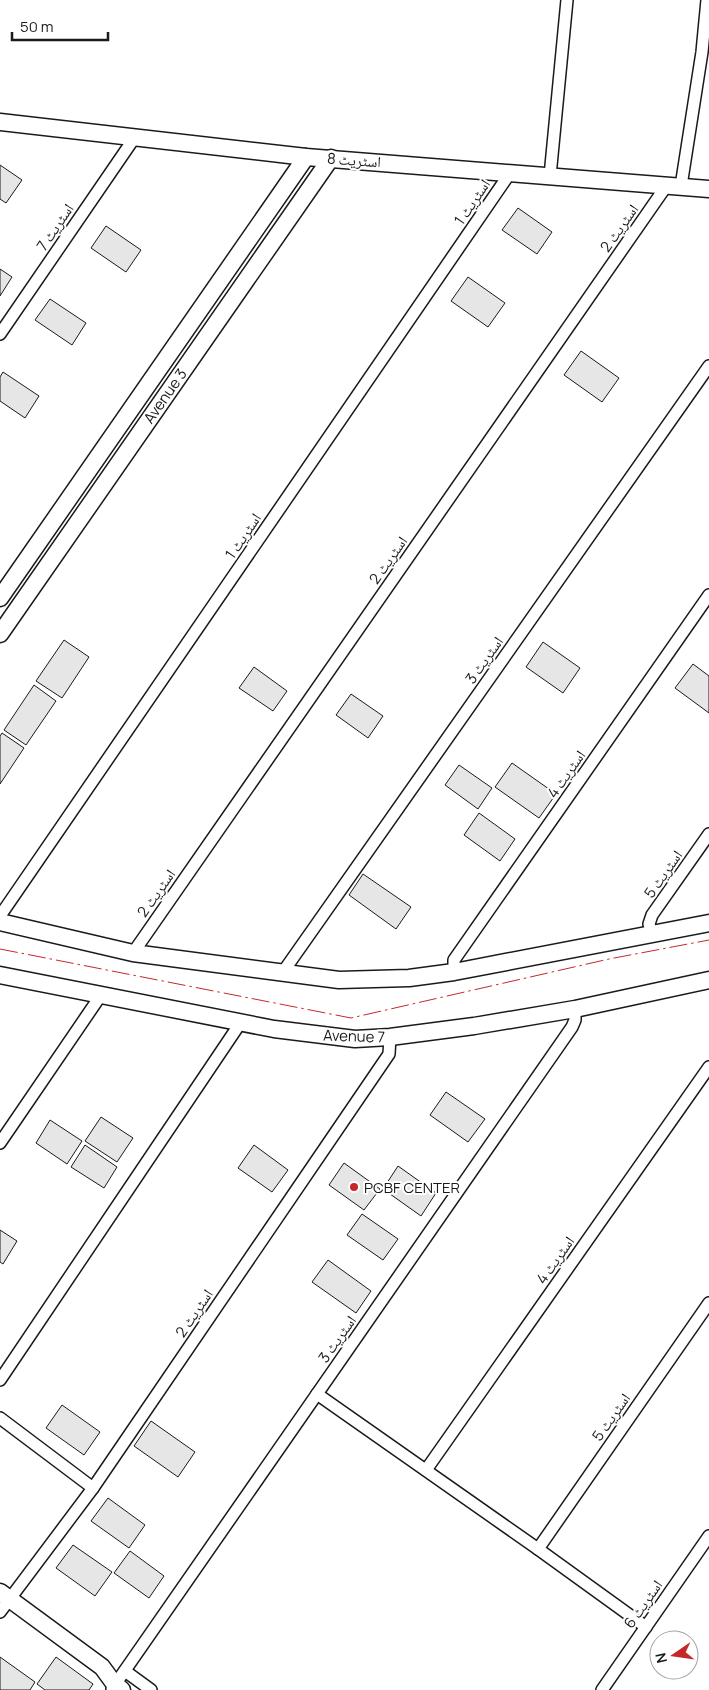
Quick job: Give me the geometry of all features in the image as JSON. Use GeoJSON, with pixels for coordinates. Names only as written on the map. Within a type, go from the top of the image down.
{"type":"FeatureCollection","features":[{"type":"Feature","properties":{"kind":"main road","name":"اسٹریٹ 8"},"geometry":{"type":"LineString","coordinates":[[0,122],[306,157],[709,189]]}},
{"type":"Feature","properties":{"kind":"main road","name":"Avenue 3"},"geometry":{"type":"LineString","coordinates":[[0,598],[306,157]]}},
{"type":"Feature","properties":{"kind":"main road","name":"Avenue 3"},"geometry":{"type":"LineString","coordinates":[[0,634],[331,158]]}},
{"type":"Feature","properties":{"kind":"main road"},"geometry":{"type":"LineString","coordinates":[[0,922],[133,953],[340,980],[409,978],[454,972],[709,922]]}},
{"type":"Feature","properties":{"kind":"main road","name":"Avenue 7"},"geometry":{"type":"LineString","coordinates":[[0,975],[289,1031],[355,1039],[390,1037],[474,1026],[574,1009],[709,980]]}},
{"type":"Feature","properties":{"kind":"main road"},"geometry":{"type":"LineString","coordinates":[[3,1601],[102,1667],[118,1684]]}},
{"type":"Feature","properties":{"kind":"street"},"geometry":{"type":"LineString","coordinates":[[550,176],[566,0]]}},
{"type":"Feature","properties":{"kind":"street"},"geometry":{"type":"LineString","coordinates":[[674,186],[706,53],[707,0]]}},
{"type":"Feature","properties":{"kind":"street","name":"اسٹریٹ 7"},"geometry":{"type":"LineString","coordinates":[[0,334],[134,137]]}},
{"type":"Feature","properties":{"kind":"street","name":"اسٹریٹ 1"},"geometry":{"type":"LineString","coordinates":[[0,916],[510,173]]}},
{"type":"Feature","properties":{"kind":"street","name":"اسٹریٹ 2"},"geometry":{"type":"LineString","coordinates":[[133,953],[674,186]]}},
{"type":"Feature","properties":{"kind":"street","name":"اسٹریٹ 3"},"geometry":{"type":"LineString","coordinates":[[283,972],[709,366]]}},
{"type":"Feature","properties":{"kind":"street","name":"اسٹریٹ 4"},"geometry":{"type":"LineString","coordinates":[[454,972],[454,960],[709,595]]}},
{"type":"Feature","properties":{"kind":"street","name":"اسٹریٹ 5"},"geometry":{"type":"LineString","coordinates":[[652,934],[649,924],[652,915],[709,834]]}},
{"type":"Feature","properties":{"kind":"street"},"geometry":{"type":"LineString","coordinates":[[0,1143],[101,995]]}},
{"type":"Feature","properties":{"kind":"street","name":"اسٹریٹ 3"},"geometry":{"type":"LineString","coordinates":[[118,1684],[572,1027],[575,1020],[574,1009]]}},
{"type":"Feature","properties":{"kind":"street"},"geometry":{"type":"LineString","coordinates":[[0,1380],[241,1022]]}},
{"type":"Feature","properties":{"kind":"street","name":"اسٹریٹ 2"},"geometry":{"type":"LineString","coordinates":[[3,1601],[93,1488],[389,1054],[390,1037]]}},
{"type":"Feature","properties":{"kind":"street","name":"اسٹریٹ 4"},"geometry":{"type":"LineString","coordinates":[[426,1470],[709,1067]]}},
{"type":"Feature","properties":{"kind":"street","name":"اسٹریٹ 5"},"geometry":{"type":"LineString","coordinates":[[538,1548],[709,1303]]}},
{"type":"Feature","properties":{"kind":"street"},"geometry":{"type":"LineString","coordinates":[[317,1394],[538,1548],[646,1626]]}},
{"type":"Feature","properties":{"kind":"street"},"geometry":{"type":"LineString","coordinates":[[0,1418],[93,1488]]}},
{"type":"Feature","properties":{"kind":"street","name":"اسٹریٹ 6"},"geometry":{"type":"LineString","coordinates":[[602,1690],[709,1536]]}},
{"type":"Feature","properties":{"kind":"street"},"geometry":{"type":"LineString","coordinates":[[118,1684],[151,1690]]}},
{"type":"Feature","properties":{"kind":"building"},"geometry":{"type":"Polygon","coordinates":[[[0,165],[22,180],[6,203],[0,199],[0,165]]]}},
{"type":"Feature","properties":{"kind":"building"},"geometry":{"type":"Polygon","coordinates":[[[518,208],[552,232],[537,254],[502,230],[518,208]]]}},
{"type":"Feature","properties":{"kind":"building"},"geometry":{"type":"Polygon","coordinates":[[[106,226],[141,250],[126,272],[91,248],[106,226]]]}},
{"type":"Feature","properties":{"kind":"building"},"geometry":{"type":"Polygon","coordinates":[[[0,269],[12,277],[0,296],[0,269]]]}},
{"type":"Feature","properties":{"kind":"building"},"geometry":{"type":"Polygon","coordinates":[[[468,277],[505,303],[488,327],[451,301],[468,277]]]}},
{"type":"Feature","properties":{"kind":"building"},"geometry":{"type":"Polygon","coordinates":[[[50,299],[86,323],[72,345],[35,320],[50,299]]]}},
{"type":"Feature","properties":{"kind":"building"},"geometry":{"type":"Polygon","coordinates":[[[581,351],[619,378],[602,402],[564,375],[581,351]]]}},
{"type":"Feature","properties":{"kind":"building"},"geometry":{"type":"Polygon","coordinates":[[[3,372],[39,396],[25,418],[0,401],[0,377],[3,372]]]}},
{"type":"Feature","properties":{"kind":"building"},"geometry":{"type":"Polygon","coordinates":[[[64,640],[89,657],[62,698],[36,681],[64,640]]]}},
{"type":"Feature","properties":{"kind":"building"},"geometry":{"type":"Polygon","coordinates":[[[543,642],[580,668],[563,693],[526,667],[543,642]]]}},
{"type":"Feature","properties":{"kind":"building"},"geometry":{"type":"Polygon","coordinates":[[[693,664],[709,676],[709,713],[675,688],[693,664]]]}},
{"type":"Feature","properties":{"kind":"building"},"geometry":{"type":"Polygon","coordinates":[[[254,667],[287,691],[273,711],[239,688],[254,667]]]}},
{"type":"Feature","properties":{"kind":"building"},"geometry":{"type":"Polygon","coordinates":[[[34,685],[56,701],[26,745],[4,730],[34,685]]]}},
{"type":"Feature","properties":{"kind":"building"},"geometry":{"type":"Polygon","coordinates":[[[351,694],[383,716],[368,738],[336,715],[351,694]]]}},
{"type":"Feature","properties":{"kind":"building"},"geometry":{"type":"Polygon","coordinates":[[[2,733],[24,748],[0,784],[0,736],[2,733]]]}},
{"type":"Feature","properties":{"kind":"building"},"geometry":{"type":"Polygon","coordinates":[[[512,763],[556,794],[539,818],[495,787],[512,763]]]}},
{"type":"Feature","properties":{"kind":"building"},"geometry":{"type":"Polygon","coordinates":[[[459,765],[492,788],[478,809],[445,785],[459,765]]]}},
{"type":"Feature","properties":{"kind":"building"},"geometry":{"type":"Polygon","coordinates":[[[479,813],[515,839],[500,861],[464,835],[479,813]]]}},
{"type":"Feature","properties":{"kind":"building"},"geometry":{"type":"Polygon","coordinates":[[[363,874],[411,907],[396,929],[349,895],[363,874]]]}},
{"type":"Feature","properties":{"kind":"building"},"geometry":{"type":"Polygon","coordinates":[[[446,1092],[485,1119],[468,1142],[430,1115],[446,1092]]]}},
{"type":"Feature","properties":{"kind":"building"},"geometry":{"type":"Polygon","coordinates":[[[101,1117],[133,1138],[117,1162],[85,1141],[101,1117]]]}},
{"type":"Feature","properties":{"kind":"building"},"geometry":{"type":"Polygon","coordinates":[[[50,1120],[82,1141],[67,1164],[36,1143],[50,1120]]]}},
{"type":"Feature","properties":{"kind":"building"},"geometry":{"type":"Polygon","coordinates":[[[85,1145],[117,1167],[104,1188],[71,1167],[85,1145]]]}},
{"type":"Feature","properties":{"kind":"building"},"geometry":{"type":"Polygon","coordinates":[[[254,1145],[288,1170],[272,1192],[238,1168],[254,1145]]]}},
{"type":"Feature","properties":{"kind":"building","name":"PCBF CENTER"},"geometry":{"type":"Polygon","coordinates":[[[344,1163],[380,1189],[364,1210],[329,1185],[344,1163]]]}},
{"type":"Feature","properties":{"kind":"building"},"geometry":{"type":"Polygon","coordinates":[[[398,1166],[436,1193],[421,1216],[383,1189],[398,1166]]]}},
{"type":"Feature","properties":{"kind":"building"},"geometry":{"type":"Polygon","coordinates":[[[362,1214],[398,1239],[383,1260],[347,1235],[362,1214]]]}},
{"type":"Feature","properties":{"kind":"building"},"geometry":{"type":"Polygon","coordinates":[[[0,1230],[17,1241],[3,1264],[0,1262],[0,1230]]]}},
{"type":"Feature","properties":{"kind":"building"},"geometry":{"type":"Polygon","coordinates":[[[328,1260],[371,1291],[356,1313],[312,1282],[328,1260]]]}},
{"type":"Feature","properties":{"kind":"building"},"geometry":{"type":"Polygon","coordinates":[[[62,1405],[100,1432],[84,1455],[46,1428],[62,1405]]]}},
{"type":"Feature","properties":{"kind":"building"},"geometry":{"type":"Polygon","coordinates":[[[151,1421],[195,1452],[178,1477],[134,1446],[151,1421]]]}},
{"type":"Feature","properties":{"kind":"building"},"geometry":{"type":"Polygon","coordinates":[[[108,1498],[145,1525],[129,1548],[91,1521],[108,1498]]]}},
{"type":"Feature","properties":{"kind":"building"},"geometry":{"type":"Polygon","coordinates":[[[73,1545],[112,1572],[95,1596],[56,1568],[73,1545]]]}},
{"type":"Feature","properties":{"kind":"building"},"geometry":{"type":"Polygon","coordinates":[[[130,1551],[164,1576],[149,1598],[114,1573],[130,1551]]]}},
{"type":"Feature","properties":{"kind":"building"},"geometry":{"type":"Polygon","coordinates":[[[0,1657],[35,1682],[30,1690],[0,1690],[0,1657]]]}},
{"type":"Feature","properties":{"kind":"building"},"geometry":{"type":"Polygon","coordinates":[[[56,1657],[93,1684],[89,1690],[45,1690],[37,1684],[56,1657]]]}},
{"type":"Feature","properties":{"kind":"power"},"geometry":{"type":"LineString","coordinates":[[0,949],[351,1018],[609,959],[709,940]]}},
{"type":"Feature","properties":{"kind":"place","name":"PCBF CENTER"},"geometry":{"type":"Point","coordinates":[354,1187]}}]}
